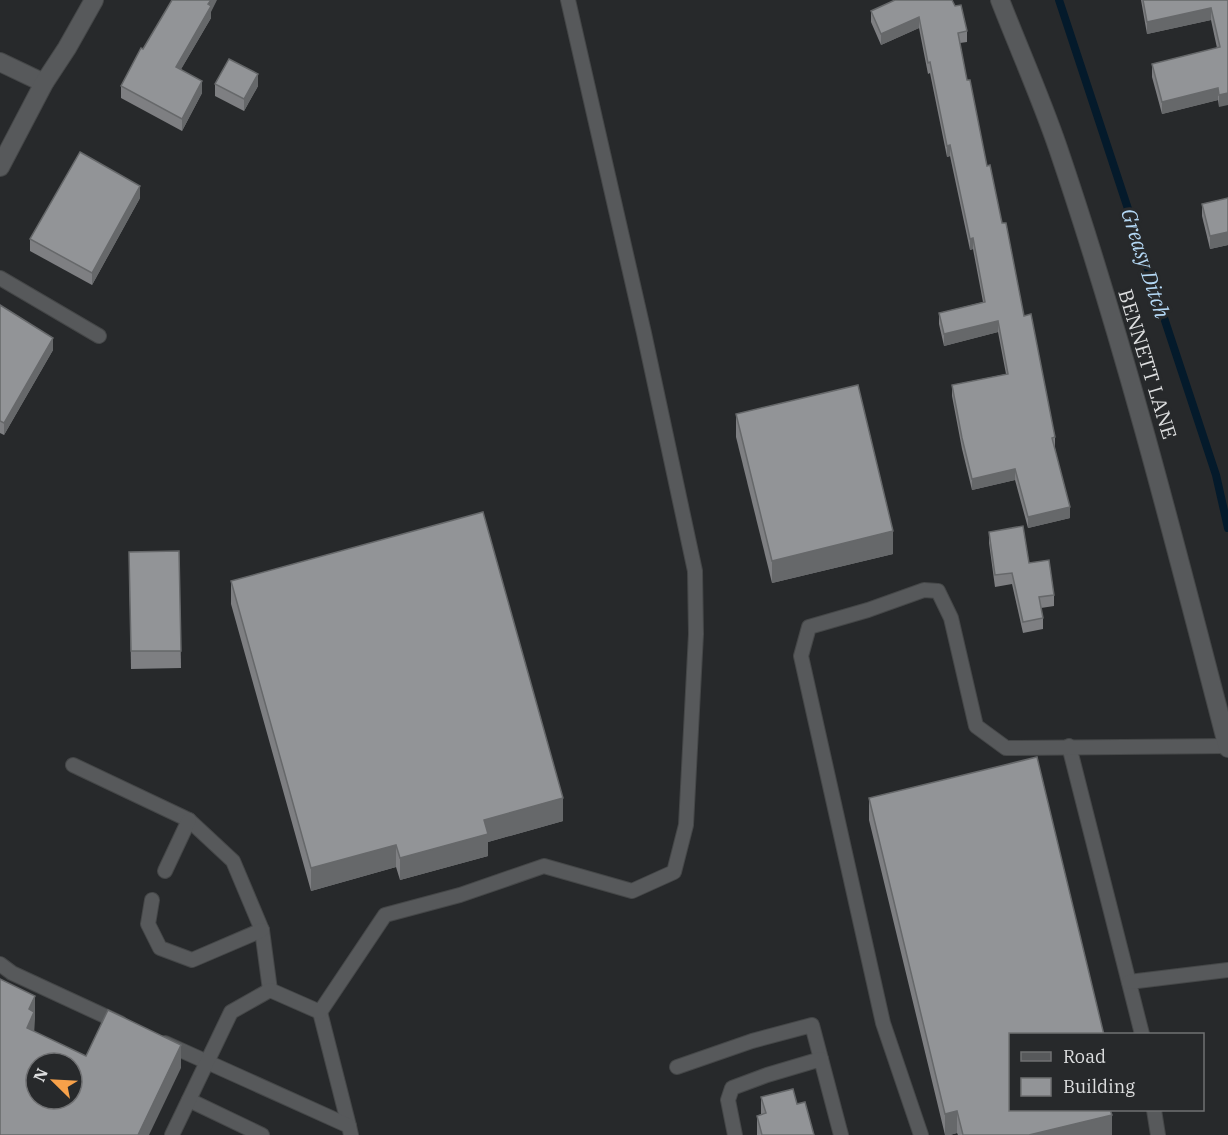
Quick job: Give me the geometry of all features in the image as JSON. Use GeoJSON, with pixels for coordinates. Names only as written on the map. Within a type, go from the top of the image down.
{"type":"FeatureCollection","features":[{"type":"Feature","properties":{"kind":"street"},"geometry":{"type":"LineString","coordinates":[[0,167],[44,83],[94,0]]}},
{"type":"Feature","properties":{"kind":"street","name":"BENNETT LANE"},"geometry":{"type":"LineString","coordinates":[[1000,0],[1057,147],[1094,262],[1156,470],[1228,747]]}},
{"type":"Feature","properties":{"kind":"street"},"geometry":{"type":"LineString","coordinates":[[0,62],[44,83]]}},
{"type":"Feature","properties":{"kind":"lane"},"geometry":{"type":"LineString","coordinates":[[350,1131],[321,1012],[385,915],[460,895],[544,866],[632,891],[674,872],[684,834],[696,634],[695,571],[644,333],[568,0]]}},
{"type":"Feature","properties":{"kind":"lane"},"geometry":{"type":"LineString","coordinates":[[0,278],[99,336]]}},
{"type":"Feature","properties":{"kind":"lane"},"geometry":{"type":"LineString","coordinates":[[921,1135],[883,1023],[801,656],[809,627],[868,610],[924,590],[938,591],[951,618],[976,726],[1006,748],[1228,747]]}},
{"type":"Feature","properties":{"kind":"lane"},"geometry":{"type":"LineString","coordinates":[[1069,746],[1142,1033]]}},
{"type":"Feature","properties":{"kind":"lane"},"geometry":{"type":"LineString","coordinates":[[73,765],[189,820],[233,861],[262,930],[270,990]]}},
{"type":"Feature","properties":{"kind":"lane"},"geometry":{"type":"LineString","coordinates":[[165,871],[189,820]]}},
{"type":"Feature","properties":{"kind":"lane"},"geometry":{"type":"LineString","coordinates":[[152,900],[148,924],[160,948],[192,960],[262,930]]}},
{"type":"Feature","properties":{"kind":"lane"},"geometry":{"type":"LineString","coordinates":[[0,964],[12,973],[131,1027]]}},
{"type":"Feature","properties":{"kind":"lane"},"geometry":{"type":"LineString","coordinates":[[1130,982],[1228,970]]}},
{"type":"Feature","properties":{"kind":"lane"},"geometry":{"type":"LineString","coordinates":[[270,990],[321,1012]]}},
{"type":"Feature","properties":{"kind":"lane"},"geometry":{"type":"LineString","coordinates":[[172,1135],[231,1012],[270,990]]}},
{"type":"Feature","properties":{"kind":"lane"},"geometry":{"type":"LineString","coordinates":[[677,1067],[752,1041],[812,1025],[841,1135]]}},
{"type":"Feature","properties":{"kind":"lane"},"geometry":{"type":"LineString","coordinates":[[152,1037],[350,1131]]}},
{"type":"Feature","properties":{"kind":"lane"},"geometry":{"type":"LineString","coordinates":[[735,1135],[728,1100],[732,1088],[821,1059]]}},
{"type":"Feature","properties":{"kind":"lane"},"geometry":{"type":"LineString","coordinates":[[189,1100],[262,1135]]}},
{"type":"Feature","properties":{"kind":"lane"},"geometry":{"type":"LineString","coordinates":[[1154,1111],[1158,1135]]}},
{"type":"Feature","properties":{"kind":"building"},"geometry":{"type":"Polygon","coordinates":[[[172,0],[211,0],[208,4],[211,6],[176,67],[202,81],[182,119],[121,86],[141,48],[143,49],[172,0]]]}},
{"type":"Feature","properties":{"kind":"building"},"geometry":{"type":"Polygon","coordinates":[[[895,0],[952,0],[955,6],[961,5],[967,31],[958,33],[967,80],[970,80],[987,166],[990,165],[1002,223],[1006,223],[1024,316],[1031,314],[1055,437],[1052,438],[1070,507],[1028,517],[1015,469],[972,479],[952,385],[1008,374],[998,321],[944,334],[939,313],[985,302],[973,238],[970,239],[950,145],[947,146],[919,17],[881,34],[871,11],[895,0]]]}},
{"type":"Feature","properties":{"kind":"building"},"geometry":{"type":"Polygon","coordinates":[[[1143,0],[1228,0],[1228,93],[1219,95],[1218,88],[1162,102],[1152,64],[1220,47],[1211,8],[1147,22],[1143,0]]]}},
{"type":"Feature","properties":{"kind":"building"},"geometry":{"type":"Polygon","coordinates":[[[229,59],[258,74],[244,99],[215,84],[229,59]]]}},
{"type":"Feature","properties":{"kind":"building"},"geometry":{"type":"Polygon","coordinates":[[[80,152],[140,186],[92,273],[30,239],[80,152]]]}},
{"type":"Feature","properties":{"kind":"building"},"geometry":{"type":"Polygon","coordinates":[[[1228,198],[1228,232],[1210,236],[1202,204],[1228,198]]]}},
{"type":"Feature","properties":{"kind":"building"},"geometry":{"type":"Polygon","coordinates":[[[0,305],[53,338],[4,423],[0,421],[0,305]]]}},
{"type":"Feature","properties":{"kind":"building"},"geometry":{"type":"Polygon","coordinates":[[[858,385],[893,531],[772,561],[736,414],[858,385]]]}},
{"type":"Feature","properties":{"kind":"building"},"geometry":{"type":"Polygon","coordinates":[[[483,512],[563,798],[484,820],[488,834],[400,858],[396,845],[311,868],[231,581],[483,512]]]}},
{"type":"Feature","properties":{"kind":"building"},"geometry":{"type":"Polygon","coordinates":[[[1023,526],[1029,563],[1049,560],[1054,595],[1039,597],[1043,618],[1023,622],[1012,573],[995,575],[989,532],[1023,526]]]}},
{"type":"Feature","properties":{"kind":"building"},"geometry":{"type":"Polygon","coordinates":[[[179,551],[181,651],[131,651],[129,552],[179,551]]]}},
{"type":"Feature","properties":{"kind":"building"},"geometry":{"type":"Polygon","coordinates":[[[1037,757],[1104,1033],[1009,1033],[1009,1111],[1110,1111],[1112,1115],[1029,1135],[963,1135],[957,1111],[945,1114],[869,798],[1037,757]]]}},
{"type":"Feature","properties":{"kind":"building"},"geometry":{"type":"Polygon","coordinates":[[[0,979],[35,996],[29,1009],[34,1012],[27,1028],[75,1051],[24,1051],[24,1111],[84,1111],[84,1055],[86,1056],[108,1010],[181,1045],[138,1135],[0,1135],[0,979]]]}},
{"type":"Feature","properties":{"kind":"building"},"geometry":{"type":"Polygon","coordinates":[[[793,1089],[797,1104],[805,1102],[814,1135],[762,1135],[757,1116],[766,1113],[761,1097],[793,1089]]]}},
{"type":"Feature","properties":{"kind":"waterway","name":"Greasy Ditch"},"geometry":{"type":"LineString","coordinates":[[1059,0],[1216,475],[1228,528]]}}]}
